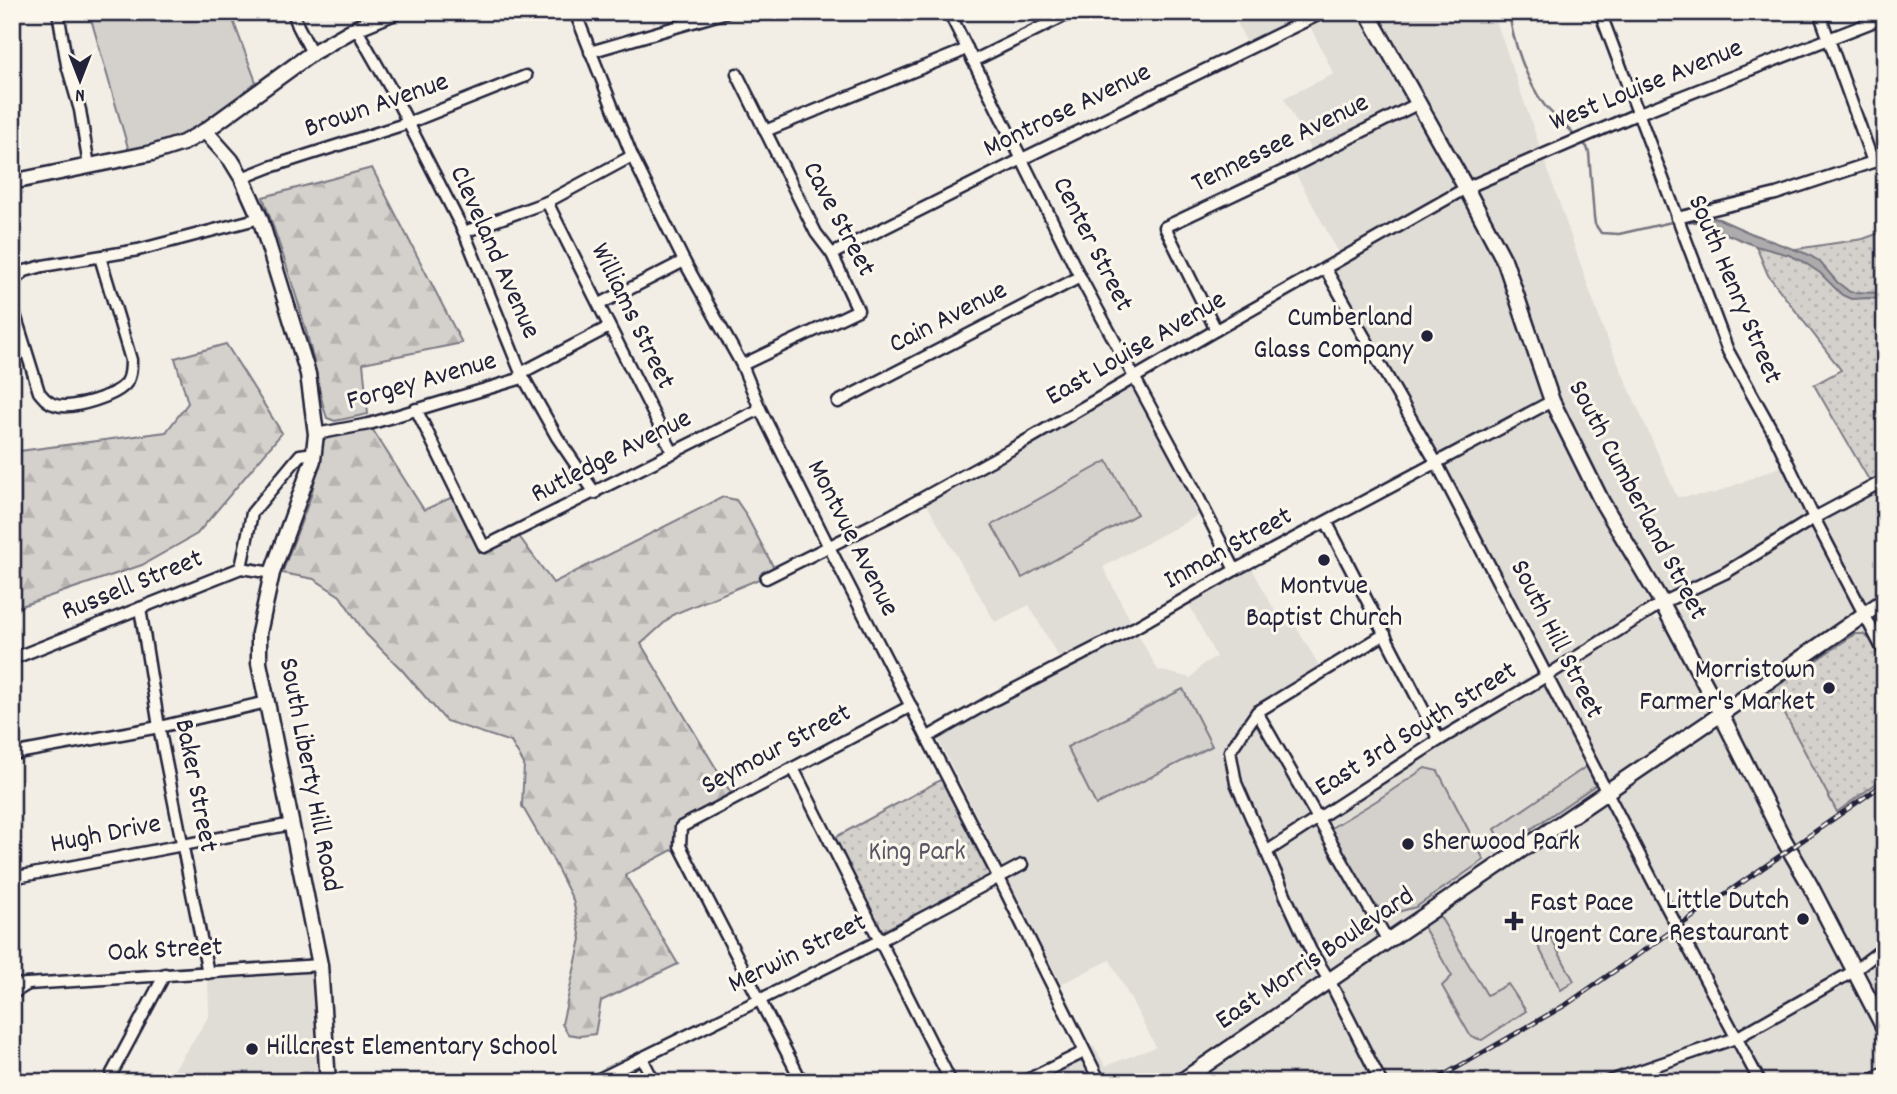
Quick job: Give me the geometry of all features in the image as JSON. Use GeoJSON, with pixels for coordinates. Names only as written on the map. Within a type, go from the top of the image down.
{"type":"FeatureCollection","features":[{"type":"Feature","properties":{"kind":"main road"},"geometry":{"type":"LineString","coordinates":[[12,183],[168,149],[205,131],[312,52],[356,28],[395,12]]}},
{"type":"Feature","properties":{"kind":"main road","name":"South Cumberland Street"},"geometry":{"type":"LineString","coordinates":[[1367,12],[1505,262],[1552,401],[1602,502],[1662,603],[1885,1030]]}},
{"type":"Feature","properties":{"kind":"main road","name":"South Liberty Hill Road"},"geometry":{"type":"LineString","coordinates":[[205,131],[231,160],[260,218],[308,374],[316,434],[314,453],[272,573],[259,633],[259,663],[320,965],[328,1082]]}},
{"type":"Feature","properties":{"kind":"main road","name":"East Morris Boulevard"},"geometry":{"type":"LineString","coordinates":[[1180,1082],[1885,600]]}},
{"type":"Feature","properties":{"kind":"main road"},"geometry":{"type":"LineString","coordinates":[[1873,1082],[1885,1074]]}},
{"type":"Feature","properties":{"kind":"street"},"geometry":{"type":"LineString","coordinates":[[58,12],[67,65],[80,110],[89,166]]}},
{"type":"Feature","properties":{"kind":"street"},"geometry":{"type":"LineString","coordinates":[[293,12],[312,52]]}},
{"type":"Feature","properties":{"kind":"street","name":"Montvue Avenue"},"geometry":{"type":"LineString","coordinates":[[575,12],[632,156],[684,261],[742,365],[760,410],[928,737],[1100,1082]]}},
{"type":"Feature","properties":{"kind":"street"},"geometry":{"type":"LineString","coordinates":[[590,52],[727,12]]}},
{"type":"Feature","properties":{"kind":"street","name":"Center Street"},"geometry":{"type":"LineString","coordinates":[[949,12],[1080,277],[1235,570]]}},
{"type":"Feature","properties":{"kind":"street"},"geometry":{"type":"LineString","coordinates":[[973,61],[1072,12]]}},
{"type":"Feature","properties":{"kind":"street","name":"Montrose Avenue"},"geometry":{"type":"LineString","coordinates":[[832,254],[1324,12]]}},
{"type":"Feature","properties":{"kind":"street","name":"South Henry Street"},"geometry":{"type":"LineString","coordinates":[[1600,12],[1728,351],[1773,432],[1814,518],[1885,654]]}},
{"type":"Feature","properties":{"kind":"street"},"geometry":{"type":"LineString","coordinates":[[1819,12],[1873,162]]}},
{"type":"Feature","properties":{"kind":"street","name":"West Louise Avenue"},"geometry":{"type":"LineString","coordinates":[[1466,188],[1637,114],[1885,17]]}},
{"type":"Feature","properties":{"kind":"street","name":"Cleveland Avenue"},"geometry":{"type":"LineString","coordinates":[[356,28],[464,232],[521,373],[556,437],[595,493]]}},
{"type":"Feature","properties":{"kind":"street"},"geometry":{"type":"LineString","coordinates":[[765,131],[967,48]]}},
{"type":"Feature","properties":{"kind":"street","name":"Cave Street"},"geometry":{"type":"LineString","coordinates":[[737,74],[816,233],[832,254],[858,310],[742,365]]}},
{"type":"Feature","properties":{"kind":"street","name":"Brown Avenue"},"geometry":{"type":"LineString","coordinates":[[242,178],[408,123],[526,76]]}},
{"type":"Feature","properties":{"kind":"street","name":"Tennessee Avenue"},"geometry":{"type":"LineString","coordinates":[[1216,330],[1165,227],[1417,104]]}},
{"type":"Feature","properties":{"kind":"street"},"geometry":{"type":"LineString","coordinates":[[464,232],[547,202],[632,156]]}},
{"type":"Feature","properties":{"kind":"street"},"geometry":{"type":"LineString","coordinates":[[1677,218],[1776,194],[1885,158]]}},
{"type":"Feature","properties":{"kind":"street","name":"East Louise Avenue"},"geometry":{"type":"LineString","coordinates":[[766,578],[1010,450],[1466,188]]}},
{"type":"Feature","properties":{"kind":"street","name":"Williams Street"},"geometry":{"type":"LineString","coordinates":[[547,202],[673,453]]}},
{"type":"Feature","properties":{"kind":"street"},"geometry":{"type":"LineString","coordinates":[[12,286],[14,280],[25,271],[43,266],[138,250],[260,218]]}},
{"type":"Feature","properties":{"kind":"street"},"geometry":{"type":"LineString","coordinates":[[12,305],[39,391],[46,401],[57,406],[73,406],[120,389],[127,382],[131,360],[100,257]]}},
{"type":"Feature","properties":{"kind":"street"},"geometry":{"type":"LineString","coordinates":[[600,304],[684,261]]}},
{"type":"Feature","properties":{"kind":"street","name":"South Hill Street"},"geometry":{"type":"LineString","coordinates":[[1325,268],[1437,464],[1760,1082]]}},
{"type":"Feature","properties":{"kind":"street","name":"Cain Avenue"},"geometry":{"type":"LineString","coordinates":[[838,402],[1080,277]]}},
{"type":"Feature","properties":{"kind":"street","name":"Forgey Avenue"},"geometry":{"type":"LineString","coordinates":[[316,434],[369,424],[519,379],[521,373],[609,327]]}},
{"type":"Feature","properties":{"kind":"street","name":"Inman Street"},"geometry":{"type":"LineString","coordinates":[[928,737],[1552,401]]}},
{"type":"Feature","properties":{"kind":"street","name":"Rutledge Avenue"},"geometry":{"type":"LineString","coordinates":[[416,410],[484,547],[760,410]]}},
{"type":"Feature","properties":{"kind":"street"},"geometry":{"type":"LineString","coordinates":[[241,568],[252,513],[300,455],[314,453]]}},
{"type":"Feature","properties":{"kind":"street","name":"East 3rd South Street"},"geometry":{"type":"LineString","coordinates":[[1266,852],[1438,740],[1662,603],[1725,573],[1814,518],[1885,480]]}},
{"type":"Feature","properties":{"kind":"street"},"geometry":{"type":"LineString","coordinates":[[1326,523],[1438,740]]}},
{"type":"Feature","properties":{"kind":"street","name":"Russell Street"},"geometry":{"type":"LineString","coordinates":[[12,659],[241,568],[272,573]]}},
{"type":"Feature","properties":{"kind":"street","name":"Baker Street"},"geometry":{"type":"LineString","coordinates":[[140,608],[159,727],[208,972]]}},
{"type":"Feature","properties":{"kind":"street"},"geometry":{"type":"LineString","coordinates":[[1381,1082],[1329,980],[1311,951],[1234,775],[1230,751],[1257,712],[1385,634]]}},
{"type":"Feature","properties":{"kind":"street"},"geometry":{"type":"LineString","coordinates":[[12,754],[159,727],[267,702]]}},
{"type":"Feature","properties":{"kind":"street","name":"Seymour Street"},"geometry":{"type":"LineString","coordinates":[[759,999],[680,846],[681,827],[911,706]]}},
{"type":"Feature","properties":{"kind":"street"},"geometry":{"type":"LineString","coordinates":[[1257,712],[1388,941]]}},
{"type":"Feature","properties":{"kind":"street"},"geometry":{"type":"LineString","coordinates":[[793,768],[951,1082]]}},
{"type":"Feature","properties":{"kind":"street","name":"Hugh Drive"},"geometry":{"type":"LineString","coordinates":[[12,878],[292,824]]}},
{"type":"Feature","properties":{"kind":"street","name":"Merwin Street"},"geometry":{"type":"LineString","coordinates":[[593,1082],[881,940],[1022,865]]}},
{"type":"Feature","properties":{"kind":"street"},"geometry":{"type":"LineString","coordinates":[[1613,1081],[1736,1038],[1854,971],[1885,947]]}},
{"type":"Feature","properties":{"kind":"street","name":"Oak Street"},"geometry":{"type":"LineString","coordinates":[[12,985],[320,965]]}},
{"type":"Feature","properties":{"kind":"street"},"geometry":{"type":"LineString","coordinates":[[111,1082],[112,1073],[165,974]]}},
{"type":"Feature","properties":{"kind":"street"},"geometry":{"type":"LineString","coordinates":[[12,995],[29,984]]}},
{"type":"Feature","properties":{"kind":"street"},"geometry":{"type":"LineString","coordinates":[[759,999],[802,1082]]}},
{"type":"Feature","properties":{"kind":"street"},"geometry":{"type":"LineString","coordinates":[[1023,1082],[1084,1052]]}},
{"type":"Feature","properties":{"kind":"street"},"geometry":{"type":"LineString","coordinates":[[642,1058],[654,1082]]}},
{"type":"Feature","properties":{"kind":"shaded area"},"geometry":{"type":"Polygon","coordinates":[[[1232,12],[1493,12],[1603,329],[1677,497],[1713,494],[1784,465],[1808,513],[1712,574],[1673,591],[1668,590],[1549,667],[1436,452],[1333,272],[1333,269],[1457,200],[1448,189],[1339,253],[1292,167],[1314,156],[1284,98],[1334,74],[1304,14],[1247,43],[1232,12]]]}},
{"type":"Feature","properties":{"kind":"shaded area"},"geometry":{"type":"Polygon","coordinates":[[[1699,215],[1719,219],[1807,254],[1819,261],[1837,282],[1850,292],[1885,293],[1885,300],[1851,299],[1842,295],[1820,273],[1802,261],[1697,222],[1689,222],[1687,218],[1699,215]]]}},
{"type":"Feature","properties":{"kind":"shaded area"},"geometry":{"type":"Polygon","coordinates":[[[1134,377],[1204,512],[1103,567],[1158,670],[1191,678],[1203,664],[1216,657],[1186,598],[1249,563],[1281,622],[1290,617],[1323,672],[1257,712],[1319,819],[1539,680],[1652,619],[1658,620],[1681,609],[1683,599],[1807,525],[1885,483],[1885,1082],[1023,1082],[1094,1046],[1105,1066],[1156,1047],[1110,960],[1061,984],[935,733],[1063,665],[1029,605],[995,622],[923,498],[1134,377]],[[1308,929],[1302,931],[1324,971],[1326,961],[1308,929]]]}},
{"type":"Feature","properties":{"kind":"shaded area","name":"Hillcrest Elementary School"},"geometry":{"type":"Polygon","coordinates":[[[314,966],[319,1082],[166,1082],[209,1016],[208,973],[314,966]]]}},
{"type":"Feature","properties":{"kind":"green space"},"geometry":{"type":"Polygon","coordinates":[[[89,12],[230,12],[256,82],[183,143],[131,158],[89,12]]]}},
{"type":"Feature","properties":{"kind":"green space"},"geometry":{"type":"Polygon","coordinates":[[[372,168],[462,343],[363,363],[368,414],[335,421],[327,418],[324,410],[301,314],[263,197],[372,168]]]}},
{"type":"Feature","properties":{"kind":"green space"},"geometry":{"type":"Polygon","coordinates":[[[1885,231],[1885,480],[1873,487],[1814,385],[1841,370],[1768,275],[1756,246],[1796,249],[1863,239],[1885,231]]]}},
{"type":"Feature","properties":{"kind":"green space"},"geometry":{"type":"Polygon","coordinates":[[[226,344],[282,433],[197,534],[142,565],[12,609],[12,452],[166,432],[188,403],[175,358],[226,344]]]}},
{"type":"Feature","properties":{"kind":"green space"},"geometry":{"type":"Polygon","coordinates":[[[369,424],[424,510],[457,495],[484,547],[516,532],[553,583],[723,497],[736,500],[776,572],[674,614],[641,644],[731,793],[681,827],[680,846],[625,875],[678,964],[601,1001],[595,1034],[568,1034],[562,1024],[581,939],[573,900],[522,806],[524,764],[511,742],[446,721],[402,670],[366,634],[340,596],[314,579],[282,573],[311,496],[323,433],[369,424]]]}},
{"type":"Feature","properties":{"kind":"green space"},"geometry":{"type":"Polygon","coordinates":[[[1107,461],[1137,514],[1022,578],[992,525],[1107,461]]]}},
{"type":"Feature","properties":{"kind":"green space"},"geometry":{"type":"Polygon","coordinates":[[[1855,634],[1863,634],[1871,640],[1885,665],[1885,777],[1837,812],[1772,690],[1855,634]]]}},
{"type":"Feature","properties":{"kind":"green space"},"geometry":{"type":"Polygon","coordinates":[[[1183,689],[1212,746],[1096,805],[1067,747],[1183,689]]]}},
{"type":"Feature","properties":{"kind":"green space"},"geometry":{"type":"Polygon","coordinates":[[[1587,766],[1594,786],[1506,846],[1503,845],[1495,829],[1587,766]]]}},
{"type":"Feature","properties":{"kind":"green space","name":"Sherwood Park"},"geometry":{"type":"Polygon","coordinates":[[[1425,768],[1438,771],[1484,860],[1416,907],[1394,913],[1382,910],[1369,899],[1331,828],[1425,768]]]}},
{"type":"Feature","properties":{"kind":"green space","name":"King Park"},"geometry":{"type":"Polygon","coordinates":[[[944,778],[993,875],[881,932],[834,838],[944,778]]]}},
{"type":"Feature","properties":{"kind":"green space"},"geometry":{"type":"Polygon","coordinates":[[[1439,915],[1487,995],[1508,984],[1526,1011],[1482,1040],[1471,1037],[1442,986],[1452,976],[1423,926],[1439,915]]]}},
{"type":"Feature","properties":{"kind":"green space"},"geometry":{"type":"Polygon","coordinates":[[[1551,938],[1574,981],[1561,990],[1538,946],[1551,938]]]}},
{"type":"Feature","properties":{"kind":"waterway"},"geometry":{"type":"LineString","coordinates":[[1509,12],[1517,48],[1533,86],[1545,106],[1577,138]]}},
{"type":"Feature","properties":{"kind":"waterway"},"geometry":{"type":"LineString","coordinates":[[1582,142],[1589,153],[1595,224],[1601,233],[1619,234],[1676,221]]}},
{"type":"Feature","properties":{"kind":"railway"},"geometry":{"type":"LineString","coordinates":[[1432,1082],[1567,1004],[1885,783]]}},
{"type":"Feature","properties":{"kind":"place","name":"Cumberland Glass Company"},"geometry":{"type":"Point","coordinates":[1427,336]}},
{"type":"Feature","properties":{"kind":"place","name":"Montvue Baptist Church"},"geometry":{"type":"Point","coordinates":[1324,560]}},
{"type":"Feature","properties":{"kind":"place","name":"Morristown Farmer's Market"},"geometry":{"type":"Point","coordinates":[1829,688]}},
{"type":"Feature","properties":{"kind":"place","name":"Sherwood Park"},"geometry":{"type":"Point","coordinates":[1408,844]}},
{"type":"Feature","properties":{"kind":"place","name":"Little Dutch Restaurant"},"geometry":{"type":"Point","coordinates":[1803,919]}},
{"type":"Feature","properties":{"kind":"place","name":"Fast Pace Urgent Care"},"geometry":{"type":"Point","coordinates":[1514,921]}},
{"type":"Feature","properties":{"kind":"place","name":"Hillcrest Elementary School"},"geometry":{"type":"Point","coordinates":[252,1049]}}]}
